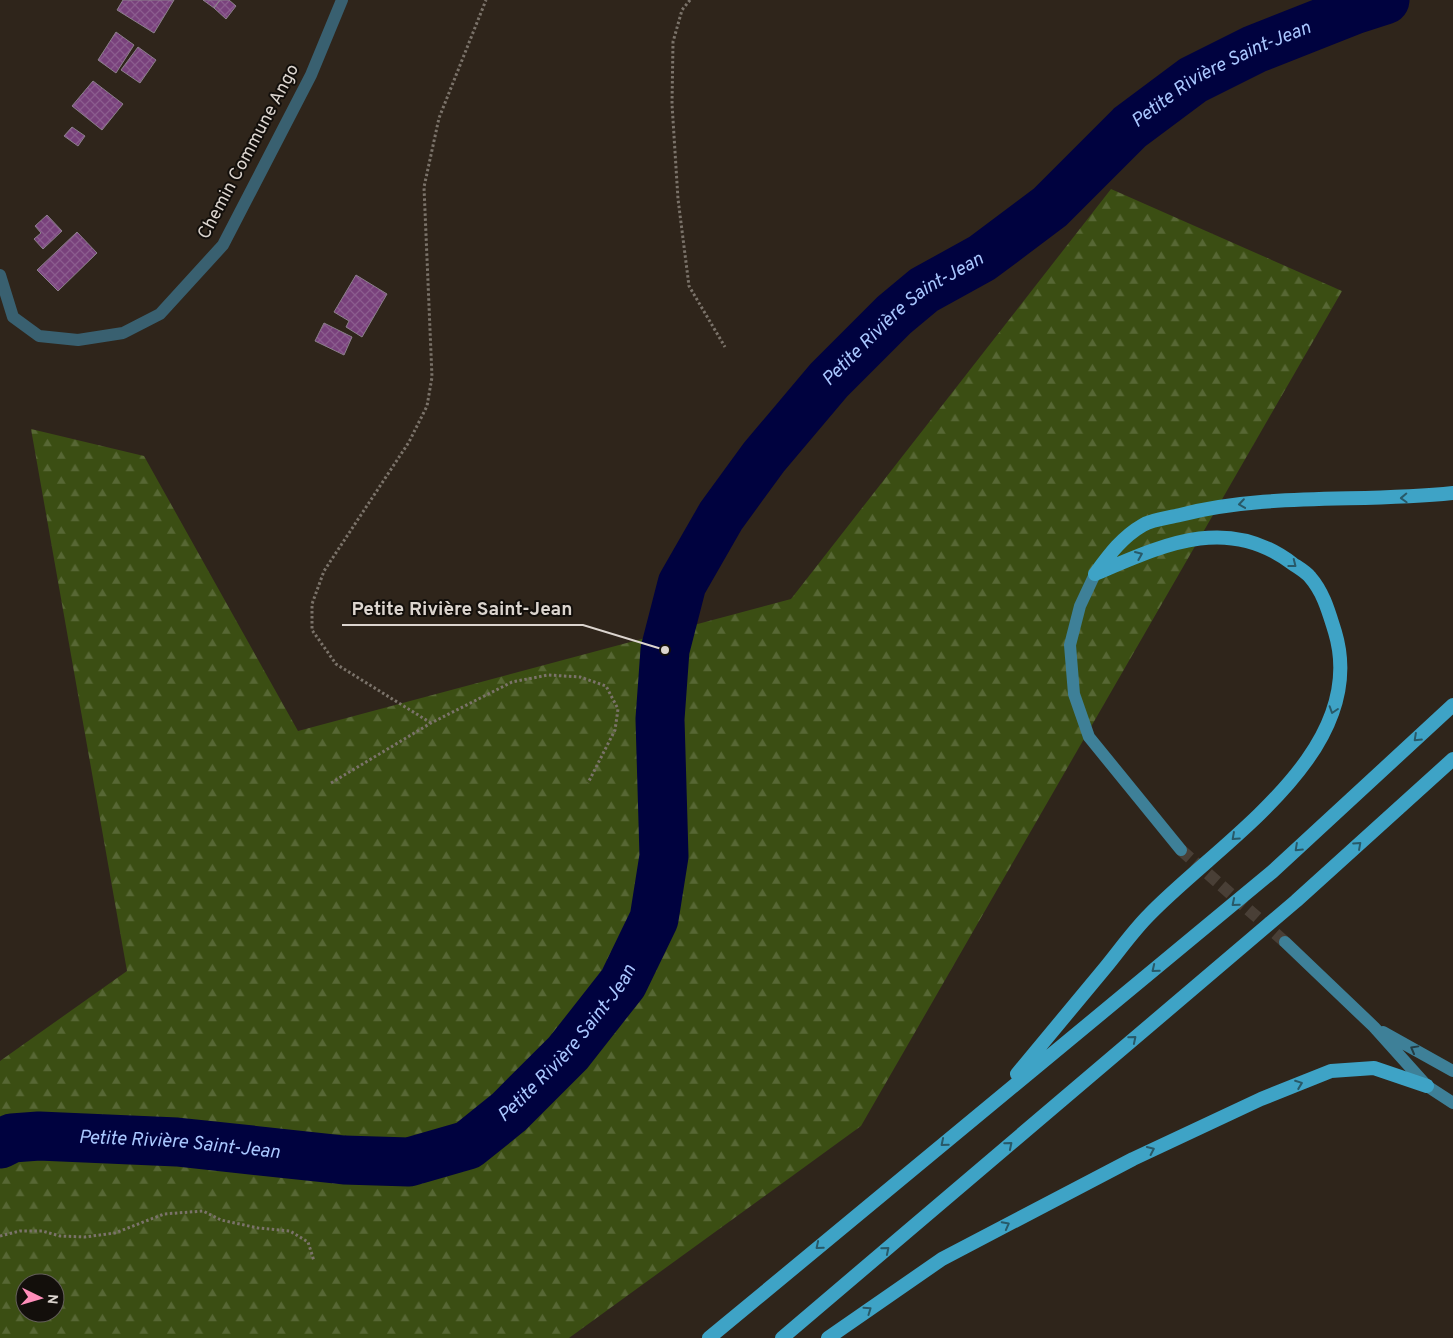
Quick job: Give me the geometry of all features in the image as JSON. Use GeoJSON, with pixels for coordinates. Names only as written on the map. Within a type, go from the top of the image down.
{"type":"FeatureCollection","features":[{"type":"Feature","properties":{"kind":"highway"},"geometry":{"type":"LineString","coordinates":[[1095,574],[1118,544],[1144,524],[1197,510],[1259,502],[1416,497],[1453,493]]}},
{"type":"Feature","properties":{"kind":"highway"},"geometry":{"type":"LineString","coordinates":[[995,1100],[1149,915],[1258,816],[1296,776],[1328,727],[1339,692],[1340,648],[1326,603],[1310,577],[1286,559],[1263,547],[1232,537],[1193,538],[1155,548],[1095,574]]}},
{"type":"Feature","properties":{"kind":"highway"},"geometry":{"type":"LineString","coordinates":[[709,1338],[1272,872],[1453,705]]}},
{"type":"Feature","properties":{"kind":"highway"},"geometry":{"type":"LineString","coordinates":[[782,1338],[1296,901],[1453,759]]}},
{"type":"Feature","properties":{"kind":"highway"},"geometry":{"type":"LineString","coordinates":[[828,1338],[942,1259],[1133,1159],[1261,1099],[1331,1072],[1374,1068],[1427,1086]]}},
{"type":"Feature","properties":{"kind":"main road"},"geometry":{"type":"LineString","coordinates":[[1095,574],[1080,606],[1070,646],[1074,694],[1089,737],[1181,850]]}},
{"type":"Feature","properties":{"kind":"main road"},"geometry":{"type":"LineString","coordinates":[[1285,942],[1374,1027],[1427,1086],[1453,1103]]}},
{"type":"Feature","properties":{"kind":"main road"},"geometry":{"type":"LineString","coordinates":[[1374,1027],[1453,1071]]}},
{"type":"Feature","properties":{"kind":"street","name":"Chemin Commune Ango"},"geometry":{"type":"LineString","coordinates":[[0,276],[13,317],[39,336],[78,340],[123,333],[160,314],[223,245],[311,75],[342,0]]}},
{"type":"Feature","properties":{"kind":"path"},"geometry":{"type":"LineString","coordinates":[[431,723],[336,664],[312,630],[312,604],[324,571],[409,442],[427,406],[432,377],[424,187],[439,118],[486,0]]}},
{"type":"Feature","properties":{"kind":"path"},"geometry":{"type":"LineString","coordinates":[[690,0],[682,10],[673,42],[672,104],[678,200],[689,286],[725,347]]}},
{"type":"Feature","properties":{"kind":"path"},"geometry":{"type":"LineString","coordinates":[[331,783],[431,723],[512,682],[548,675],[580,677],[606,686],[618,708],[616,730],[588,783]]}},
{"type":"Feature","properties":{"kind":"path"},"geometry":{"type":"LineString","coordinates":[[0,1236],[20,1231],[42,1230],[60,1236],[85,1237],[114,1233],[164,1214],[203,1211],[221,1220],[258,1228],[290,1231],[308,1242],[314,1261]]}},
{"type":"Feature","properties":{"kind":"green space"},"geometry":{"type":"Polygon","coordinates":[[[1111,189],[1342,291],[861,1126],[569,1338],[0,1338],[0,1061],[127,971],[31,429],[144,456],[298,731],[791,599],[1111,189]]]}},
{"type":"Feature","properties":{"kind":"building"},"geometry":{"type":"Polygon","coordinates":[[[123,0],[174,0],[154,33],[117,10],[123,0]]]}},
{"type":"Feature","properties":{"kind":"building"},"geometry":{"type":"Polygon","coordinates":[[[203,0],[220,0],[214,8],[203,0]]]}},
{"type":"Feature","properties":{"kind":"building"},"geometry":{"type":"Polygon","coordinates":[[[220,0],[229,0],[236,6],[226,19],[214,8],[220,0]]]}},
{"type":"Feature","properties":{"kind":"building"},"geometry":{"type":"Polygon","coordinates":[[[116,32],[134,45],[116,73],[98,60],[116,32]]]}},
{"type":"Feature","properties":{"kind":"building"},"geometry":{"type":"Polygon","coordinates":[[[138,47],[156,60],[140,83],[121,70],[138,47]]]}},
{"type":"Feature","properties":{"kind":"building"},"geometry":{"type":"Polygon","coordinates":[[[93,81],[123,104],[102,130],[72,106],[93,81]]]}},
{"type":"Feature","properties":{"kind":"building"},"geometry":{"type":"Polygon","coordinates":[[[72,127],[85,136],[78,146],[64,136],[72,127]]]}},
{"type":"Feature","properties":{"kind":"building"},"geometry":{"type":"Polygon","coordinates":[[[47,215],[62,231],[43,249],[34,239],[41,233],[35,226],[47,215]]]}},
{"type":"Feature","properties":{"kind":"building"},"geometry":{"type":"Polygon","coordinates":[[[77,232],[97,253],[58,291],[37,270],[77,232]]]}},
{"type":"Feature","properties":{"kind":"building"},"geometry":{"type":"Polygon","coordinates":[[[356,275],[387,294],[362,337],[346,327],[349,321],[334,312],[356,275]]]}},
{"type":"Feature","properties":{"kind":"building"},"geometry":{"type":"Polygon","coordinates":[[[324,323],[352,337],[344,355],[315,341],[324,323]]]}},
{"type":"Feature","properties":{"kind":"waterway","name":"Petite Rivière Saint-Jean"},"geometry":{"type":"LineString","coordinates":[[0,1144],[12,1138],[39,1136],[177,1142],[344,1160],[409,1162],[468,1145],[509,1112],[568,1053],[623,983],[654,919],[664,856],[660,719],[665,650],[682,584],[721,516],[764,457],[829,380],[894,315],[924,290],[982,258],[1050,207],[1130,127],[1193,80],[1255,49],[1354,10],[1385,0]]}},
{"type":"Feature","properties":{"kind":"tunnel"},"geometry":{"type":"LineString","coordinates":[[1181,850],[1285,942]]}},
{"type":"Feature","properties":{"kind":"place","name":"Petite Rivière Saint-Jean"},"geometry":{"type":"Point","coordinates":[665,650]}}]}
